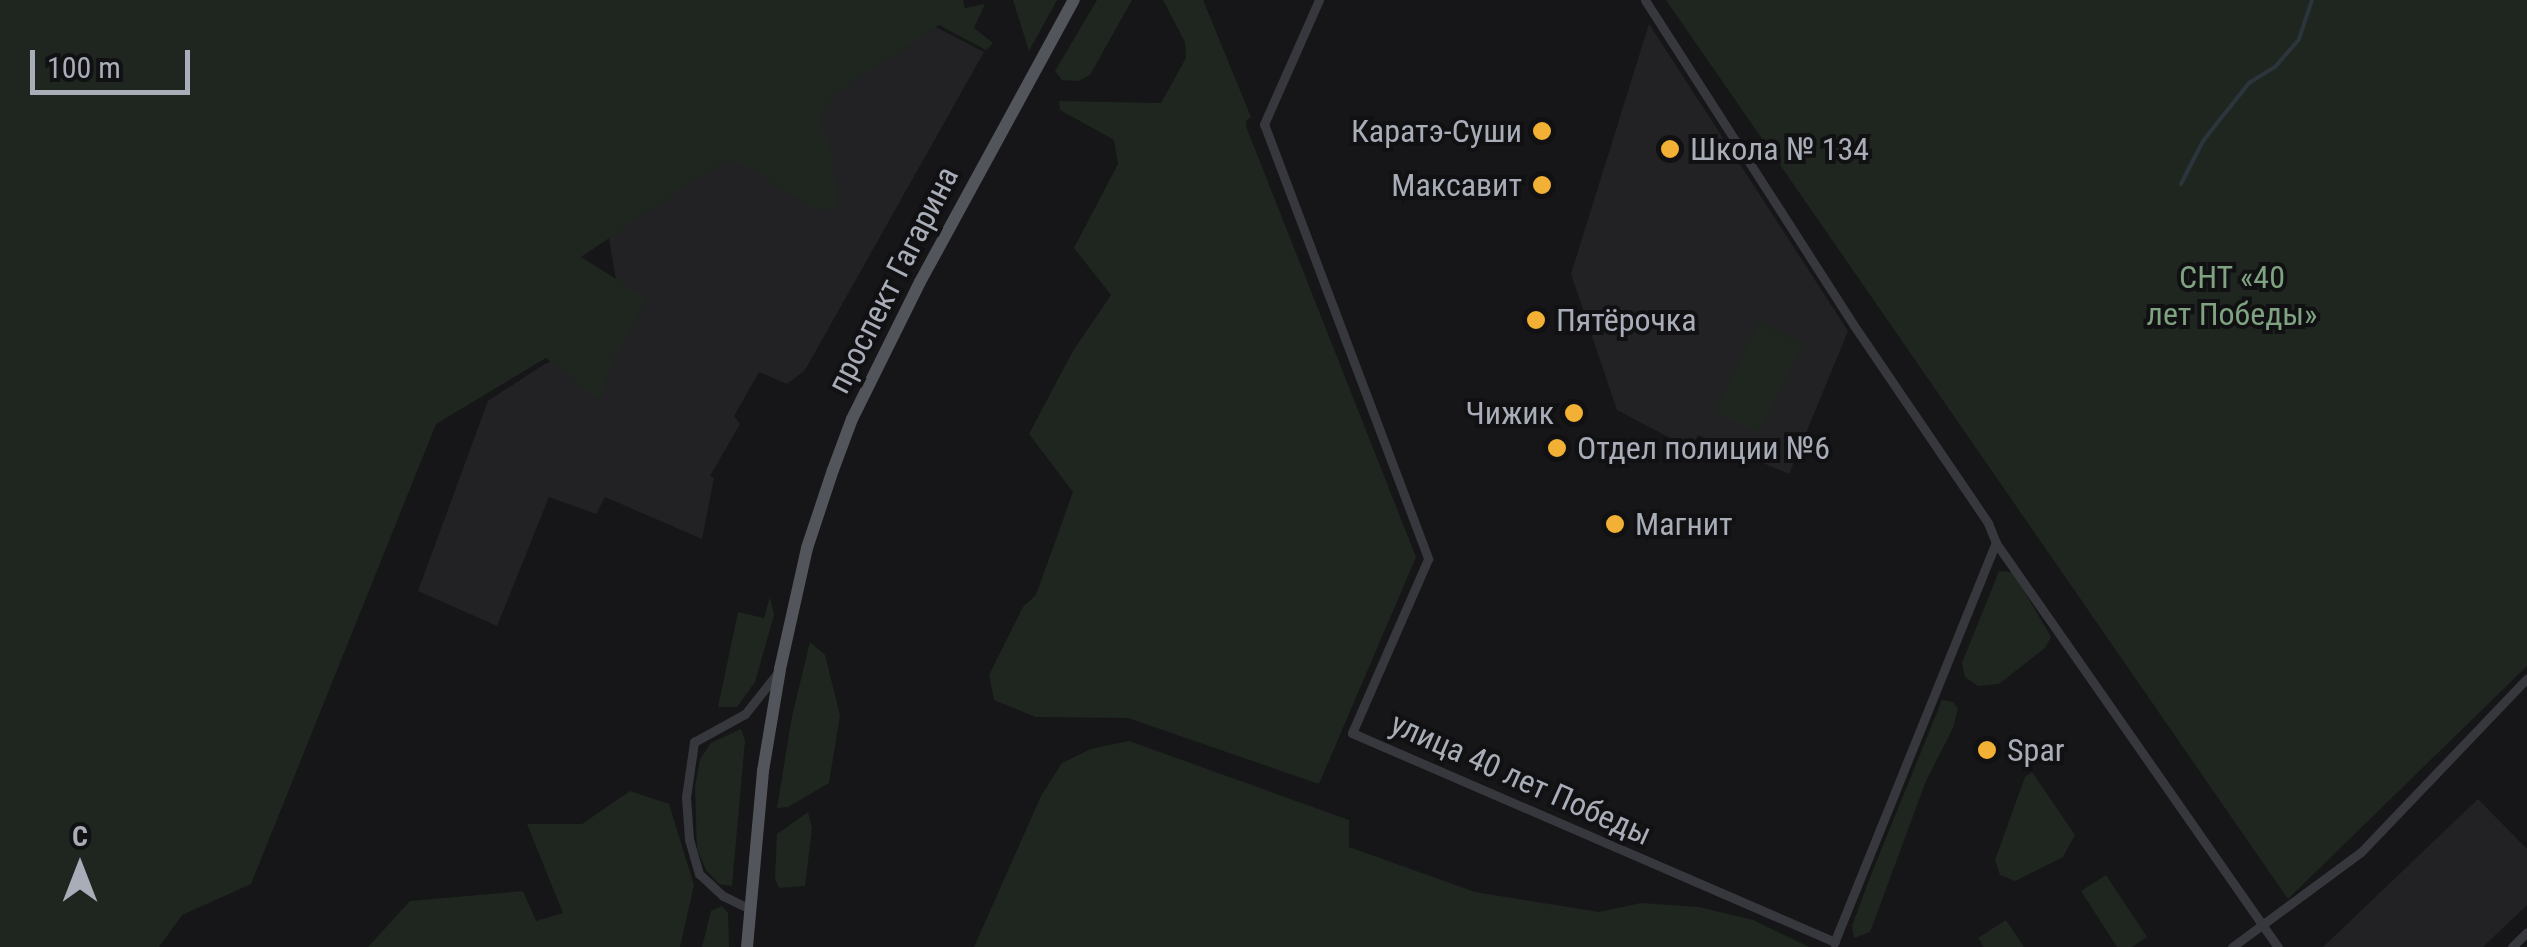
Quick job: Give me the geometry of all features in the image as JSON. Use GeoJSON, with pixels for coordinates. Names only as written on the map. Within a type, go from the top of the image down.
{"type":"FeatureCollection","features":[{"type":"Feature","properties":{"kind":"main road","name":"проспект Гагарина"},"geometry":{"type":"LineString","coordinates":[[747,947],[762,786],[780,668],[812,532],[852,419],[948,230],[1074,0]]}},
{"type":"Feature","properties":{"kind":"street","name":"улица 40 лет Победы"},"geometry":{"type":"LineString","coordinates":[[1319,0],[1264,124],[1428,559],[1352,732],[1834,944],[1996,543]]}},
{"type":"Feature","properties":{"kind":"street"},"geometry":{"type":"LineString","coordinates":[[1645,0],[1857,330],[1988,523],[1996,543],[2278,947]]}},
{"type":"Feature","properties":{"kind":"street"},"geometry":{"type":"LineString","coordinates":[[750,909],[723,896],[699,874],[689,839],[686,796],[694,742],[745,714],[780,668]]}},
{"type":"Feature","properties":{"kind":"street"},"geometry":{"type":"LineString","coordinates":[[2232,947],[2361,852],[2527,678]]}},
{"type":"Feature","properties":{"kind":"street"},"geometry":{"type":"LineString","coordinates":[[2512,947],[2527,932]]}},
{"type":"Feature","properties":{"kind":"shaded area","name":"Школа № 134"},"geometry":{"type":"Polygon","coordinates":[[[1649,24],[1848,331],[1789,474],[1698,435],[1691,449],[1617,410],[1571,274],[1649,24]]]}},
{"type":"Feature","properties":{"kind":"shaded area"},"geometry":{"type":"Polygon","coordinates":[[[932,25],[984,52],[805,370],[787,384],[759,372],[734,416],[740,424],[710,476],[714,478],[702,539],[605,497],[596,514],[549,497],[497,626],[418,591],[488,401],[543,365],[624,327],[608,232],[932,25]]]}},
{"type":"Feature","properties":{"kind":"shaded area"},"geometry":{"type":"Polygon","coordinates":[[[2478,799],[2527,849],[2527,905],[2483,947],[2323,947],[2478,799]]]}},
{"type":"Feature","properties":{"kind":"green space"},"geometry":{"type":"Polygon","coordinates":[[[0,0],[963,0],[965,8],[985,4],[974,28],[993,43],[986,50],[939,25],[835,94],[818,119],[830,147],[839,208],[816,210],[752,169],[725,160],[581,257],[648,299],[611,363],[600,401],[546,358],[436,424],[251,884],[182,915],[159,947],[0,947],[0,0]]]}},
{"type":"Feature","properties":{"kind":"green space"},"geometry":{"type":"Polygon","coordinates":[[[1013,0],[1057,0],[1029,51],[1013,0]]]}},
{"type":"Feature","properties":{"kind":"green space"},"geometry":{"type":"Polygon","coordinates":[[[1097,0],[1132,0],[1090,75],[1078,81],[1062,80],[1055,71],[1097,0]]]}},
{"type":"Feature","properties":{"kind":"green space"},"geometry":{"type":"Polygon","coordinates":[[[1163,0],[1203,0],[1251,117],[1246,121],[1247,129],[1416,557],[1319,784],[1128,718],[1036,717],[994,700],[989,675],[1023,607],[1036,595],[1073,492],[1029,434],[1073,351],[1111,295],[1074,248],[1118,164],[1114,140],[1060,110],[1059,101],[1161,103],[1186,58],[1185,42],[1163,0]]]}},
{"type":"Feature","properties":{"kind":"green space","name":"СНТ «40 лет Победы»"},"geometry":{"type":"Polygon","coordinates":[[[1666,0],[2527,0],[2527,666],[2288,899],[1666,0]]]}},
{"type":"Feature","properties":{"kind":"green space"},"geometry":{"type":"Polygon","coordinates":[[[1758,322],[1802,344],[1759,433],[1715,412],[1758,322]]]}},
{"type":"Feature","properties":{"kind":"green space"},"geometry":{"type":"Polygon","coordinates":[[[1999,571],[2013,572],[2051,637],[2045,648],[1999,684],[1978,686],[1965,677],[1962,663],[1999,571]]]}},
{"type":"Feature","properties":{"kind":"green space"},"geometry":{"type":"Polygon","coordinates":[[[770,597],[774,615],[755,682],[737,707],[718,707],[738,612],[764,618],[770,597]]]}},
{"type":"Feature","properties":{"kind":"green space"},"geometry":{"type":"Polygon","coordinates":[[[810,642],[825,655],[840,715],[829,783],[788,807],[777,808],[792,716],[810,642]]]}},
{"type":"Feature","properties":{"kind":"green space"},"geometry":{"type":"Polygon","coordinates":[[[1942,700],[1953,702],[1958,709],[1953,728],[1926,781],[1870,932],[1854,938],[1852,926],[1869,880],[1942,700]]]}},
{"type":"Feature","properties":{"kind":"green space"},"geometry":{"type":"Polygon","coordinates":[[[741,729],[745,741],[732,886],[719,884],[706,870],[697,849],[695,786],[700,759],[711,743],[741,729]]]}},
{"type":"Feature","properties":{"kind":"green space"},"geometry":{"type":"Polygon","coordinates":[[[1129,741],[1349,820],[1349,847],[1475,892],[1599,912],[1641,903],[1699,907],[1753,920],[1809,947],[974,947],[1041,796],[1062,763],[1091,749],[1129,741]]]}},
{"type":"Feature","properties":{"kind":"green space"},"geometry":{"type":"Polygon","coordinates":[[[2032,772],[2075,835],[2063,857],[2015,881],[2000,875],[1995,860],[2025,777],[2032,772]]]}},
{"type":"Feature","properties":{"kind":"green space"},"geometry":{"type":"Polygon","coordinates":[[[630,791],[669,804],[694,885],[680,947],[368,947],[410,901],[523,891],[536,921],[563,913],[527,824],[582,824],[630,791]]]}},
{"type":"Feature","properties":{"kind":"green space"},"geometry":{"type":"Polygon","coordinates":[[[808,812],[812,828],[805,886],[779,888],[775,878],[777,834],[808,812]]]}},
{"type":"Feature","properties":{"kind":"green space"},"geometry":{"type":"Polygon","coordinates":[[[2106,875],[2147,937],[2132,947],[2117,947],[2081,891],[2106,875]]]}},
{"type":"Feature","properties":{"kind":"green space"},"geometry":{"type":"Polygon","coordinates":[[[722,906],[728,913],[729,947],[702,947],[711,911],[722,906]]]}},
{"type":"Feature","properties":{"kind":"green space"},"geometry":{"type":"Polygon","coordinates":[[[2006,920],[2024,947],[1984,947],[1978,938],[2006,920]]]}},
{"type":"Feature","properties":{"kind":"waterway"},"geometry":{"type":"LineString","coordinates":[[2181,184],[2203,141],[2249,83],[2275,67],[2299,39],[2312,0]]}},
{"type":"Feature","properties":{"kind":"place","name":"Каратэ-Суши"},"geometry":{"type":"Point","coordinates":[1542,131]}},
{"type":"Feature","properties":{"kind":"place","name":"Школа № 134"},"geometry":{"type":"Point","coordinates":[1670,149]}},
{"type":"Feature","properties":{"kind":"place","name":"Максавит"},"geometry":{"type":"Point","coordinates":[1542,185]}},
{"type":"Feature","properties":{"kind":"place","name":"Пятёрочка"},"geometry":{"type":"Point","coordinates":[1536,320]}},
{"type":"Feature","properties":{"kind":"place","name":"Чижик"},"geometry":{"type":"Point","coordinates":[1574,413]}},
{"type":"Feature","properties":{"kind":"place","name":"Отдел полиции №6"},"geometry":{"type":"Point","coordinates":[1557,448]}},
{"type":"Feature","properties":{"kind":"place","name":"Магнит"},"geometry":{"type":"Point","coordinates":[1615,524]}},
{"type":"Feature","properties":{"kind":"place","name":"Spar"},"geometry":{"type":"Point","coordinates":[1987,750]}}]}
